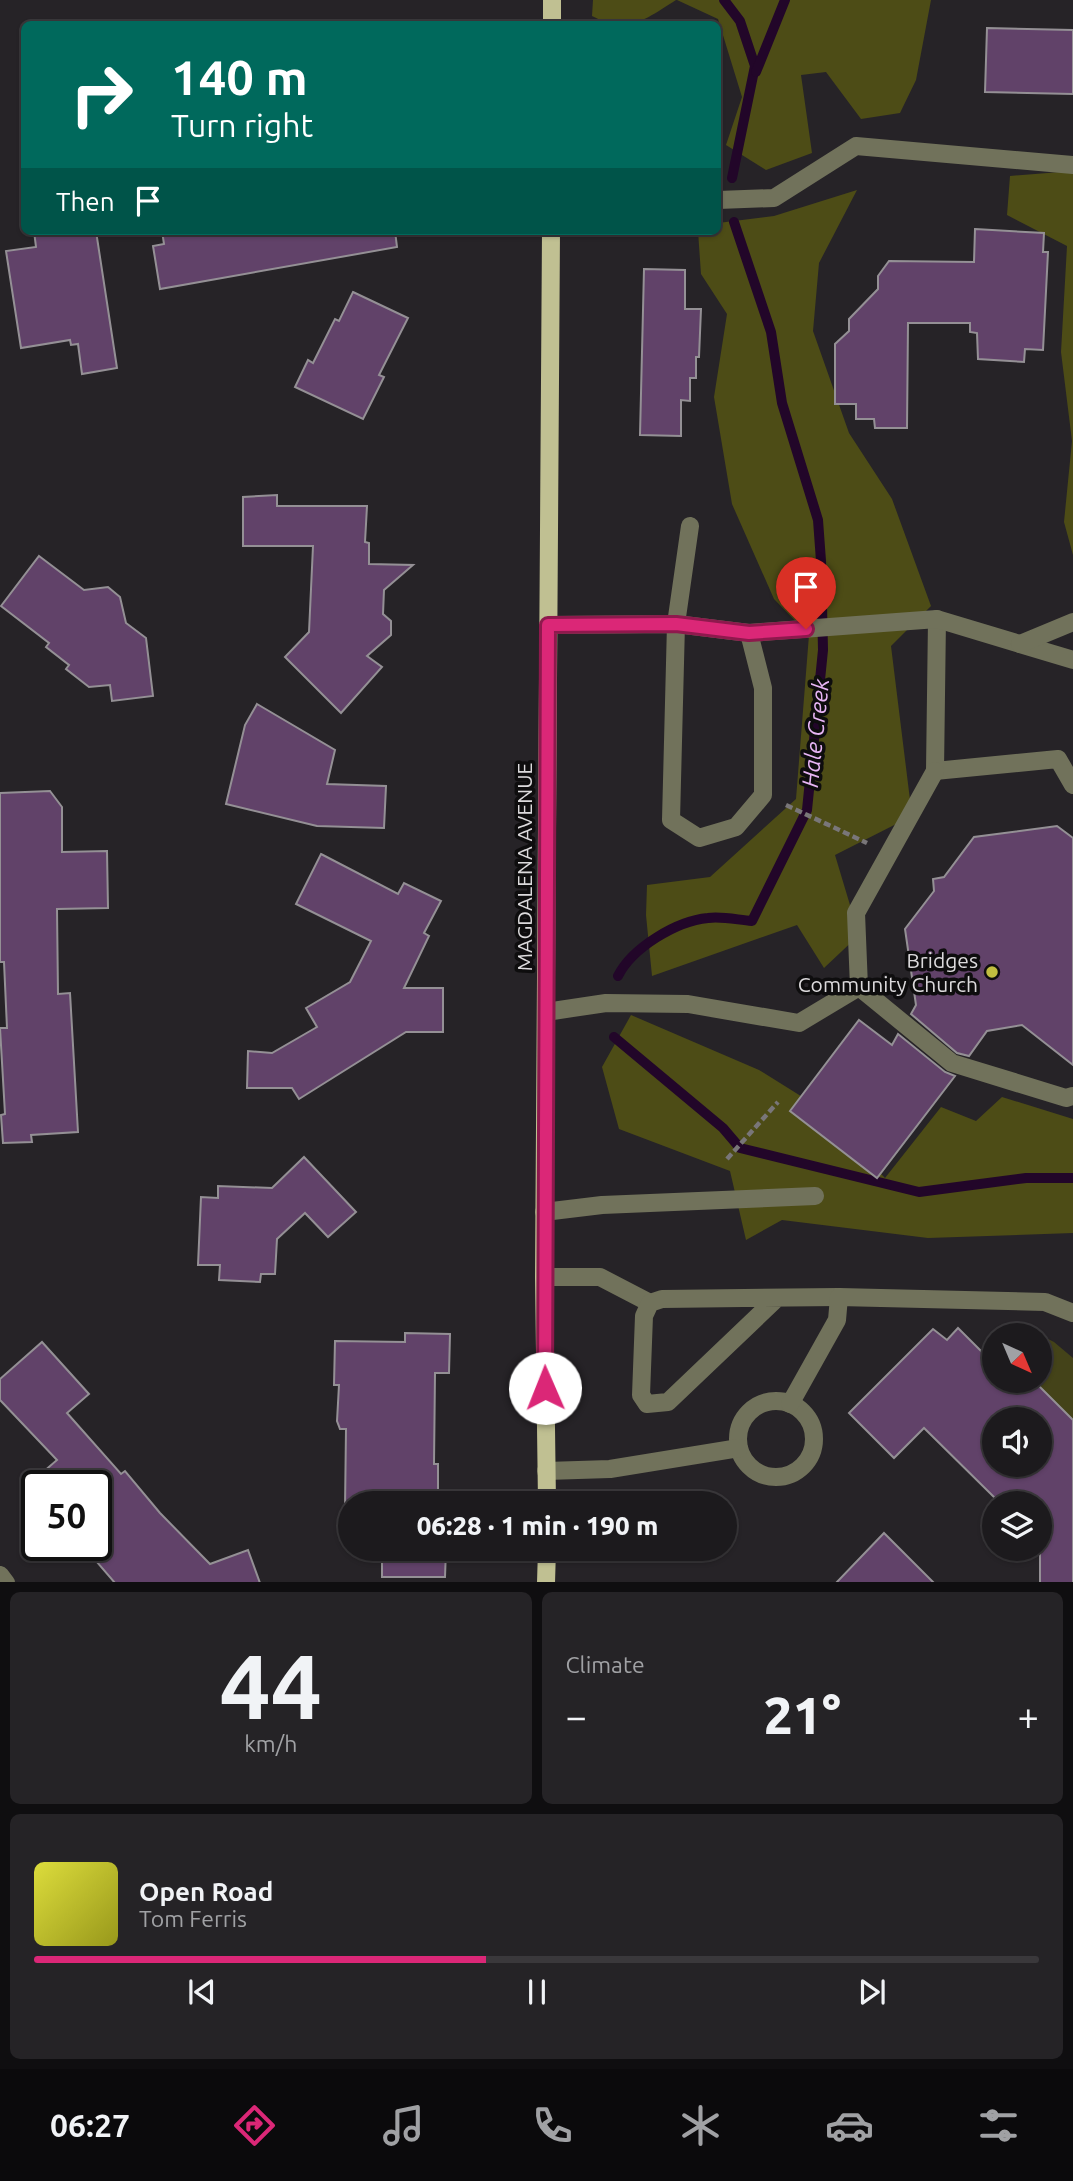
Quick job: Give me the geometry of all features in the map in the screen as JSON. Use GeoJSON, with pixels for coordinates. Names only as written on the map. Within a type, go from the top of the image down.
{"type":"FeatureCollection","features":[{"type":"Feature","properties":{"kind":"main road"},"geometry":{"type":"LineString","coordinates":[[552,0],[552,21]]}},
{"type":"Feature","properties":{"kind":"main road","name":"MAGDALENA AVENUE"},"geometry":{"type":"LineString","coordinates":[[547,1491],[544,1212],[551,235]]}},
{"type":"Feature","properties":{"kind":"main road"},"geometry":{"type":"LineString","coordinates":[[546,1582],[547,1561]]}},
{"type":"Feature","properties":{"kind":"street"},"geometry":{"type":"LineString","coordinates":[[721,200],[774,198],[856,146],[1073,164]]}},
{"type":"Feature","properties":{"kind":"street"},"geometry":{"type":"LineString","coordinates":[[690,526],[676,624],[671,820],[699,838],[736,827],[763,795],[763,688],[749,633]]}},
{"type":"Feature","properties":{"kind":"street"},"geometry":{"type":"LineString","coordinates":[[548,625],[676,624],[749,633],[937,620],[1073,660]]}},
{"type":"Feature","properties":{"kind":"street"},"geometry":{"type":"LineString","coordinates":[[937,620],[935,771],[856,913],[859,987],[952,1063],[1066,1098],[1073,1096]]}},
{"type":"Feature","properties":{"kind":"street"},"geometry":{"type":"LineString","coordinates":[[1020,644],[1073,622]]}},
{"type":"Feature","properties":{"kind":"street"},"geometry":{"type":"LineString","coordinates":[[935,771],[1065,757],[1073,785]]}},
{"type":"Feature","properties":{"kind":"street"},"geometry":{"type":"LineString","coordinates":[[545,1012],[606,1003],[688,1004],[799,1023],[859,987]]}},
{"type":"Feature","properties":{"kind":"street"},"geometry":{"type":"LineString","coordinates":[[544,1212],[602,1205],[816,1196]]}},
{"type":"Feature","properties":{"kind":"street"},"geometry":{"type":"LineString","coordinates":[[544,1277],[600,1277],[650,1303],[662,1299],[839,1297],[1045,1302],[1073,1313]]}},
{"type":"Feature","properties":{"kind":"street"},"geometry":{"type":"LineString","coordinates":[[790,1404],[837,1320],[839,1297]]}},
{"type":"Feature","properties":{"kind":"street"},"geometry":{"type":"LineString","coordinates":[[650,1303],[644,1316],[641,1395],[647,1404],[668,1402],[776,1298]]}},
{"type":"Feature","properties":{"kind":"street"},"geometry":{"type":"LineString","coordinates":[[767,1402],[790,1404],[808,1418],[814,1439],[808,1460],[800,1468],[780,1476],[759,1473],[743,1458],[739,1448],[740,1424],[756,1406],[767,1402]]}},
{"type":"Feature","properties":{"kind":"street"},"geometry":{"type":"LineString","coordinates":[[546,1471],[610,1469],[739,1448]]}},
{"type":"Feature","properties":{"kind":"path"},"geometry":{"type":"LineString","coordinates":[[794,809],[890,853]]}},
{"type":"Feature","properties":{"kind":"path"},"geometry":{"type":"LineString","coordinates":[[727,1159],[778,1102]]}},
{"type":"Feature","properties":{"kind":"shaded area"},"geometry":{"type":"Polygon","coordinates":[[[593,0],[676,0],[638,21],[603,21],[592,16],[593,0]]]}},
{"type":"Feature","properties":{"kind":"shaded area"},"geometry":{"type":"Polygon","coordinates":[[[677,0],[931,0],[916,80],[900,113],[861,119],[826,72],[801,75],[812,153],[766,170],[726,145],[742,97],[721,21],[677,0]]]}},
{"type":"Feature","properties":{"kind":"shaded area"},"geometry":{"type":"Polygon","coordinates":[[[1073,171],[1073,555],[1064,522],[1072,441],[1061,352],[1067,246],[1007,215],[1010,176],[1073,171]]]}},
{"type":"Feature","properties":{"kind":"shaded area"},"geometry":{"type":"Polygon","coordinates":[[[857,190],[819,263],[813,331],[849,433],[892,499],[931,606],[891,646],[912,816],[835,855],[859,935],[824,968],[797,925],[652,976],[646,915],[647,885],[710,877],[796,799],[809,635],[774,599],[732,504],[714,397],[727,314],[701,274],[698,235],[721,235],[721,223],[774,216],[857,190]]]}},
{"type":"Feature","properties":{"kind":"shaded area"},"geometry":{"type":"Polygon","coordinates":[[[631,1015],[759,1070],[812,1103],[885,1178],[941,1107],[976,1121],[1002,1097],[1073,1119],[1073,1233],[928,1238],[782,1220],[746,1240],[730,1171],[619,1129],[602,1067],[631,1015]]]}},
{"type":"Feature","properties":{"kind":"shaded area"},"geometry":{"type":"Polygon","coordinates":[[[1052,1341],[1073,1358],[1073,1420],[1046,1393],[1052,1393],[1052,1341]]]}},
{"type":"Feature","properties":{"kind":"building"},"geometry":{"type":"Polygon","coordinates":[[[987,28],[1073,30],[1073,94],[985,92],[987,28]]]}},
{"type":"Feature","properties":{"kind":"building"},"geometry":{"type":"Polygon","coordinates":[[[975,229],[1044,233],[1043,252],[1048,252],[1043,350],[1025,349],[1024,362],[978,359],[977,333],[970,332],[970,323],[908,323],[907,428],[875,428],[874,419],[856,419],[856,404],[835,404],[835,344],[849,331],[849,319],[878,289],[878,276],[889,261],[974,262],[975,229]]]}},
{"type":"Feature","properties":{"kind":"building"},"geometry":{"type":"Polygon","coordinates":[[[34,235],[97,235],[117,368],[82,374],[78,344],[71,345],[70,340],[21,348],[6,251],[36,247],[34,235]]]}},
{"type":"Feature","properties":{"kind":"building"},"geometry":{"type":"Polygon","coordinates":[[[163,235],[396,235],[397,247],[160,289],[153,246],[164,244],[163,235]]]}},
{"type":"Feature","properties":{"kind":"building"},"geometry":{"type":"Polygon","coordinates":[[[644,269],[685,270],[685,309],[701,309],[696,378],[690,378],[690,401],[681,400],[681,436],[640,435],[644,269]]]}},
{"type":"Feature","properties":{"kind":"building"},"geometry":{"type":"Polygon","coordinates":[[[353,292],[408,318],[379,375],[384,377],[363,419],[295,387],[308,360],[313,363],[335,319],[339,321],[353,292]]]}},
{"type":"Feature","properties":{"kind":"building"},"geometry":{"type":"Polygon","coordinates":[[[277,495],[277,506],[367,506],[365,542],[369,543],[369,564],[413,565],[384,590],[383,614],[391,621],[391,635],[367,656],[382,667],[341,713],[285,657],[309,632],[313,546],[243,546],[243,497],[277,495]]]}},
{"type":"Feature","properties":{"kind":"building"},"geometry":{"type":"Polygon","coordinates":[[[39,556],[84,590],[108,587],[120,597],[126,623],[146,638],[153,696],[112,701],[110,685],[89,687],[66,669],[69,665],[46,647],[49,643],[1,606],[39,556]]]}},
{"type":"Feature","properties":{"kind":"building"},"geometry":{"type":"Polygon","coordinates":[[[257,704],[335,750],[327,784],[386,786],[384,828],[317,826],[226,804],[245,725],[257,704]]]}},
{"type":"Feature","properties":{"kind":"building"},"geometry":{"type":"Polygon","coordinates":[[[50,791],[62,807],[62,852],[107,851],[108,908],[57,909],[58,994],[70,993],[78,1132],[31,1135],[32,1142],[3,1143],[1,1115],[5,1114],[0,1028],[7,1028],[4,962],[0,962],[0,793],[50,791]]]}},
{"type":"Feature","properties":{"kind":"building","name":"Bridges Community Church"},"geometry":{"type":"Polygon","coordinates":[[[1057,826],[1073,838],[1073,1065],[1022,1025],[987,1031],[969,1056],[957,1053],[911,1014],[916,1005],[905,929],[934,891],[933,879],[944,877],[974,837],[1057,826]]]}},
{"type":"Feature","properties":{"kind":"building"},"geometry":{"type":"Polygon","coordinates":[[[321,854],[398,894],[404,883],[441,901],[424,933],[429,936],[404,988],[443,988],[443,1032],[406,1032],[299,1099],[292,1088],[247,1088],[248,1051],[272,1053],[317,1027],[306,1008],[350,982],[371,941],[296,904],[321,854]]]}},
{"type":"Feature","properties":{"kind":"building"},"geometry":{"type":"Polygon","coordinates":[[[859,1020],[892,1045],[898,1034],[945,1072],[955,1076],[877,1178],[790,1111],[859,1020]]]}},
{"type":"Feature","properties":{"kind":"building"},"geometry":{"type":"Polygon","coordinates":[[[304,1157],[356,1212],[328,1237],[305,1213],[277,1239],[275,1274],[261,1274],[260,1282],[219,1280],[220,1265],[198,1265],[201,1197],[218,1198],[218,1186],[272,1188],[304,1157]]]}},
{"type":"Feature","properties":{"kind":"building"},"geometry":{"type":"Polygon","coordinates":[[[958,1328],[982,1352],[982,1393],[1046,1393],[1073,1420],[1073,1582],[1040,1582],[1040,1561],[1052,1561],[1052,1491],[988,1491],[924,1428],[894,1458],[849,1413],[933,1329],[947,1340],[958,1328]]]}},
{"type":"Feature","properties":{"kind":"building"},"geometry":{"type":"Polygon","coordinates":[[[405,1333],[450,1334],[449,1373],[435,1373],[434,1464],[438,1464],[438,1491],[345,1491],[346,1429],[340,1429],[337,1421],[339,1385],[334,1385],[335,1341],[405,1342],[405,1333]]]}},
{"type":"Feature","properties":{"kind":"building"},"geometry":{"type":"Polygon","coordinates":[[[42,1342],[89,1394],[67,1413],[121,1474],[125,1471],[160,1513],[210,1564],[248,1550],[260,1582],[114,1582],[96,1561],[112,1561],[112,1470],[45,1470],[57,1460],[0,1400],[0,1379],[42,1342]]]}},
{"type":"Feature","properties":{"kind":"building"},"geometry":{"type":"Polygon","coordinates":[[[884,1533],[933,1582],[837,1582],[884,1533]]]}},
{"type":"Feature","properties":{"kind":"building"},"geometry":{"type":"Polygon","coordinates":[[[382,1561],[446,1561],[445,1577],[382,1577],[382,1561]]]}},
{"type":"Feature","properties":{"kind":"waterway","name":"Hale Creek"},"geometry":{"type":"LineString","coordinates":[[724,0],[740,21],[755,66],[732,178]]}},
{"type":"Feature","properties":{"kind":"waterway"},"geometry":{"type":"LineString","coordinates":[[756,72],[785,0]]}},
{"type":"Feature","properties":{"kind":"waterway","name":"Hale Creek"},"geometry":{"type":"LineString","coordinates":[[618,976],[644,946],[682,924],[713,918],[752,921],[807,810],[823,650],[818,520],[782,403],[771,332],[734,222]]}},
{"type":"Feature","properties":{"kind":"waterway","name":"Hale Creek"},"geometry":{"type":"LineString","coordinates":[[614,1037],[723,1128],[740,1148],[919,1192],[1026,1178],[1073,1178]]}},
{"type":"Feature","properties":{"kind":"place","name":"Bridges Community Church"},"geometry":{"type":"Point","coordinates":[992,972]}},
{"type":"Feature","properties":{"kind":"route"},"geometry":{"type":"LineString","coordinates":[[545,1388],[548,625],[676,624],[749,633],[806,629]]}}]}
